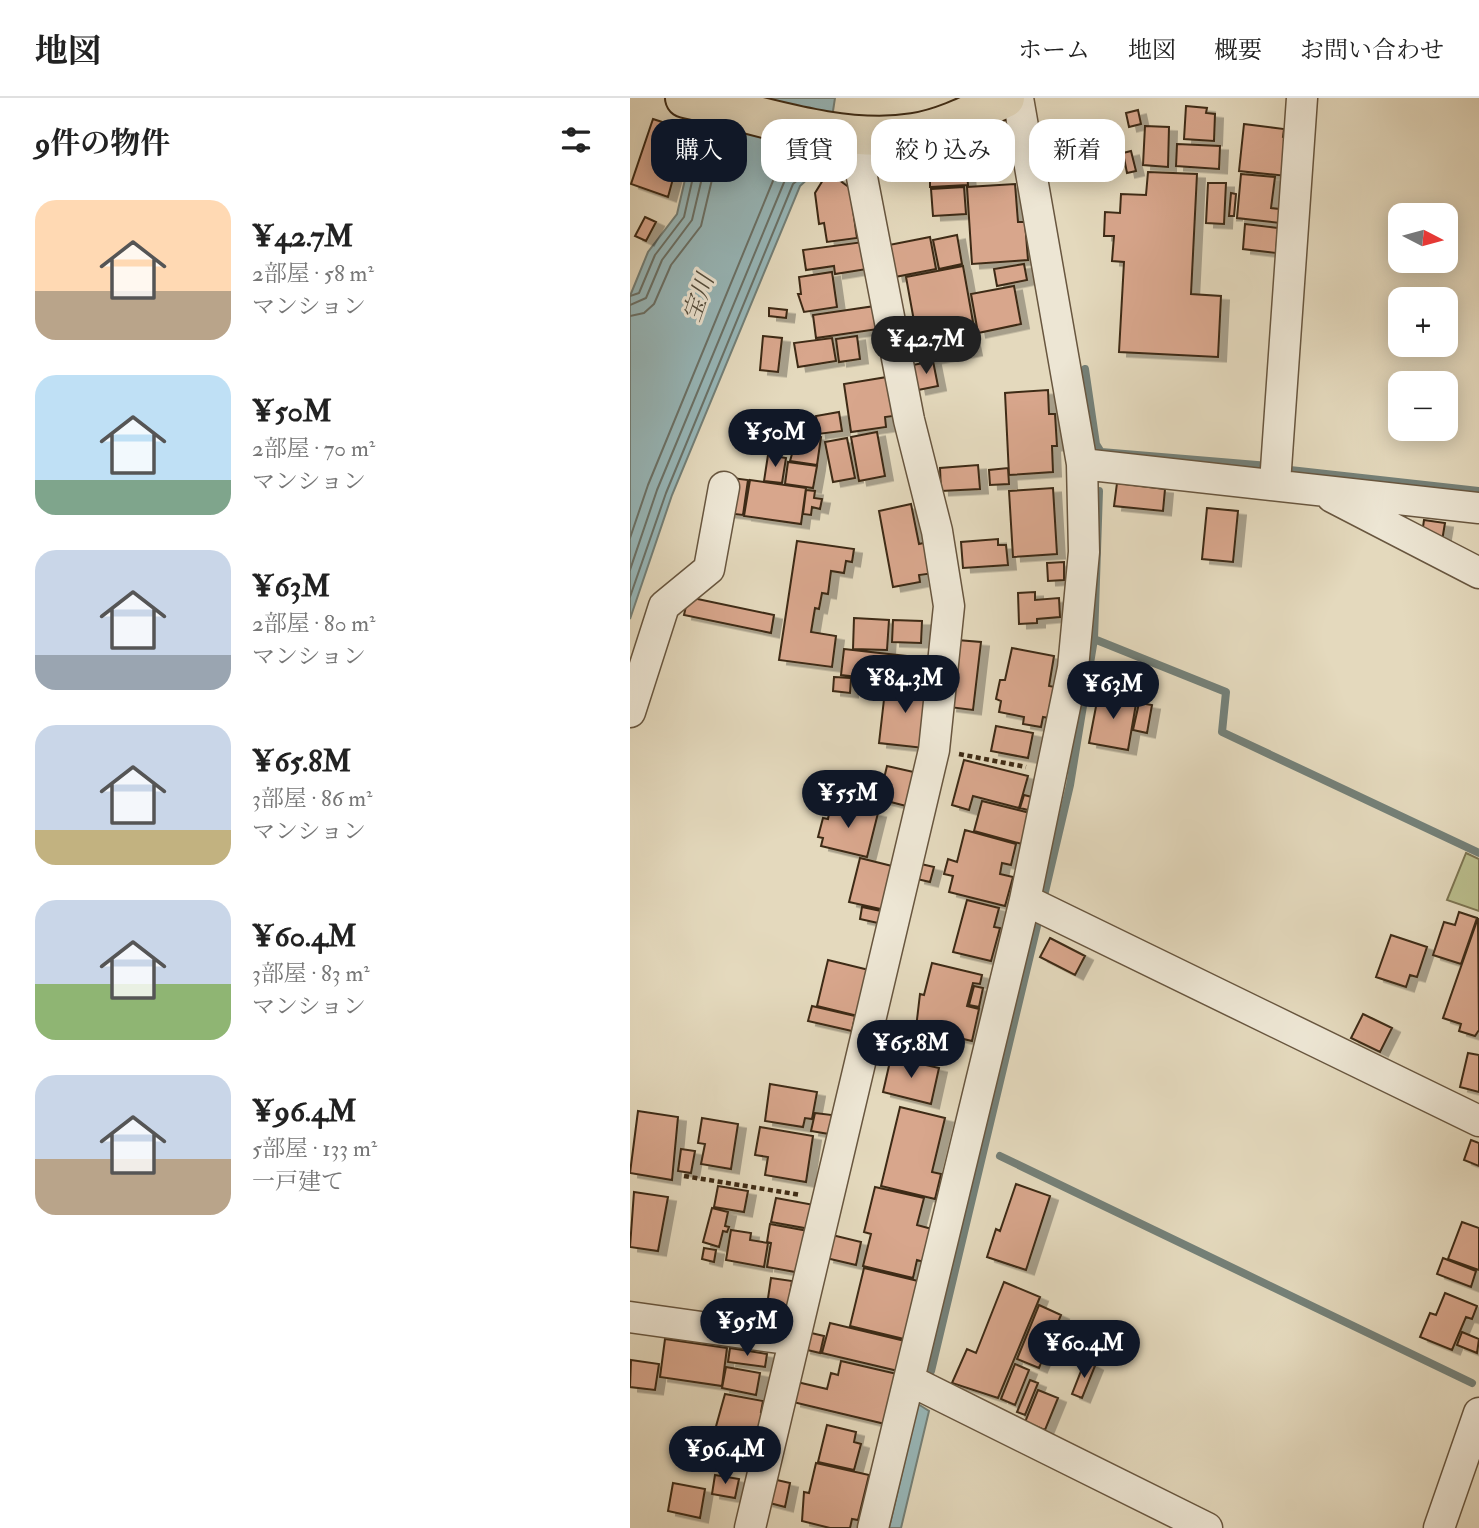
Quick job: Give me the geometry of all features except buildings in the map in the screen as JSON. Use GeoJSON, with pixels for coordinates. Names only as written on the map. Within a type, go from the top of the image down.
{"type":"FeatureCollection","features":[{"type":"Feature","properties":{"kind":"main road"},"geometry":{"type":"LineString","coordinates":[[685,98],[778,119]]}},
{"type":"Feature","properties":{"kind":"main road"},"geometry":{"type":"LineString","coordinates":[[857,135],[914,133],[954,122],[1004,98]]}},
{"type":"Feature","properties":{"kind":"street"},"geometry":{"type":"LineString","coordinates":[[873,1528],[1025,901],[1073,668],[1084,552],[1082,464],[1018,98]]}},
{"type":"Feature","properties":{"kind":"street"},"geometry":{"type":"LineString","coordinates":[[1275,484],[1302,98]]}},
{"type":"Feature","properties":{"kind":"street"},"geometry":{"type":"LineString","coordinates":[[750,1528],[934,750],[949,606],[937,531],[909,420],[857,173]]}},
{"type":"Feature","properties":{"kind":"street"},"geometry":{"type":"LineString","coordinates":[[1082,464],[1313,487],[1479,508]]}},
{"type":"Feature","properties":{"kind":"street"},"geometry":{"type":"LineString","coordinates":[[630,712],[664,606],[709,569],[724,487]]}},
{"type":"Feature","properties":{"kind":"street"},"geometry":{"type":"LineString","coordinates":[[1313,487],[1479,573]]}},
{"type":"Feature","properties":{"kind":"street"},"geometry":{"type":"LineString","coordinates":[[1025,901],[1479,1121]]}},
{"type":"Feature","properties":{"kind":"street"},"geometry":{"type":"LineString","coordinates":[[630,1317],[794,1340]]}},
{"type":"Feature","properties":{"kind":"street"},"geometry":{"type":"LineString","coordinates":[[909,1380],[1207,1528]]}},
{"type":"Feature","properties":{"kind":"street"},"geometry":{"type":"LineString","coordinates":[[1439,1528],[1479,1413]]}},
{"type":"Feature","properties":{"kind":"path"},"geometry":{"type":"LineString","coordinates":[[934,750],[1051,772]]}},
{"type":"Feature","properties":{"kind":"path"},"geometry":{"type":"LineString","coordinates":[[684,1176],[827,1199]]}},
{"type":"Feature","properties":{"kind":"green space"},"geometry":{"type":"Polygon","coordinates":[[[1466,853],[1479,859],[1479,911],[1447,900],[1466,853]]]}},
{"type":"Feature","properties":{"kind":"water","name":"宝川"},"geometry":{"type":"Polygon","coordinates":[[[704,98],[835,98],[832,119],[761,119],[761,182],[804,182],[800,186],[672,495],[630,619],[630,296],[648,252],[677,214],[684,182],[747,182],[747,119],[699,119],[704,98]]]}},
{"type":"Feature","properties":{"kind":"water"},"geometry":{"type":"Polygon","coordinates":[[[918,1404],[929,1411],[901,1528],[889,1528],[918,1404]]]}},
{"type":"Feature","properties":{"kind":"waterway"},"geometry":{"type":"LineString","coordinates":[[1085,369],[1096,444],[1101,452],[1269,466]]}},
{"type":"Feature","properties":{"kind":"waterway"},"geometry":{"type":"LineString","coordinates":[[1290,470],[1479,491]]}},
{"type":"Feature","properties":{"kind":"waterway"},"geometry":{"type":"LineString","coordinates":[[1044,896],[1070,785],[1094,639],[1099,491]]}},
{"type":"Feature","properties":{"kind":"waterway"},"geometry":{"type":"LineString","coordinates":[[1094,639],[1226,692],[1222,732],[1479,853]]}},
{"type":"Feature","properties":{"kind":"waterway"},"geometry":{"type":"LineString","coordinates":[[931,1371],[1037,926]]}},
{"type":"Feature","properties":{"kind":"waterway"},"geometry":{"type":"LineString","coordinates":[[1000,1156],[1472,1383]]}}]}
